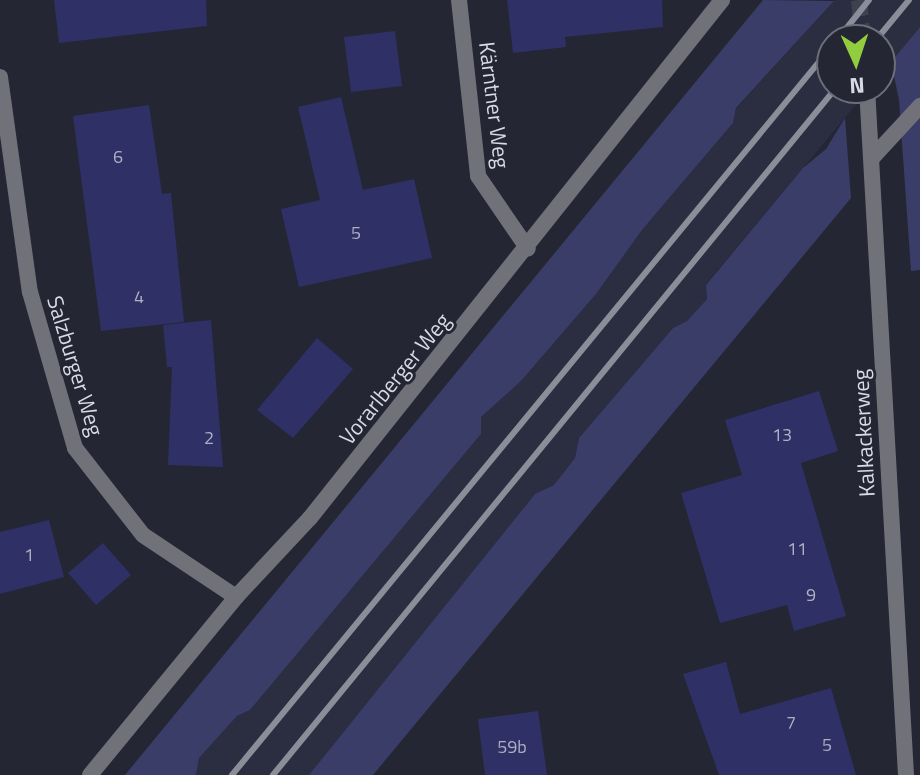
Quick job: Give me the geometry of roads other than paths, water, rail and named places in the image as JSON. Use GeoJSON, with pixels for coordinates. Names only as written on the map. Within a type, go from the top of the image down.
{"type":"FeatureCollection","features":[{"type":"Feature","properties":{"kind":"street","name":"Kärntner Weg"},"geometry":{"type":"LineString","coordinates":[[459,0],[478,176],[528,249]]}},
{"type":"Feature","properties":{"kind":"street","name":"Vorarlberger Weg"},"geometry":{"type":"LineString","coordinates":[[90,775],[236,597],[310,518],[528,249],[722,0]]}},
{"type":"Feature","properties":{"kind":"street","name":"Salzburger Weg"},"geometry":{"type":"LineString","coordinates":[[0,77],[30,292],[75,448],[143,535],[236,597]]}},
{"type":"Feature","properties":{"kind":"street","name":"Kalkackerweg"},"geometry":{"type":"LineString","coordinates":[[868,104],[906,775]]}},
{"type":"Feature","properties":{"kind":"street"},"geometry":{"type":"LineString","coordinates":[[872,158],[920,106]]}},
{"type":"Feature","properties":{"kind":"tunnel"},"geometry":{"type":"LineString","coordinates":[[859,0],[861,24]]}},
{"type":"Feature","properties":{"kind":"railway"},"geometry":{"type":"LineString","coordinates":[[850,24],[869,0]]}},
{"type":"Feature","properties":{"kind":"railway"},"geometry":{"type":"LineString","coordinates":[[889,24],[909,0]]}},
{"type":"Feature","properties":{"kind":"railway"},"geometry":{"type":"LineString","coordinates":[[232,775],[816,65]]}},
{"type":"Feature","properties":{"kind":"railway"},"geometry":{"type":"LineString","coordinates":[[273,775],[823,104]]}}]}
